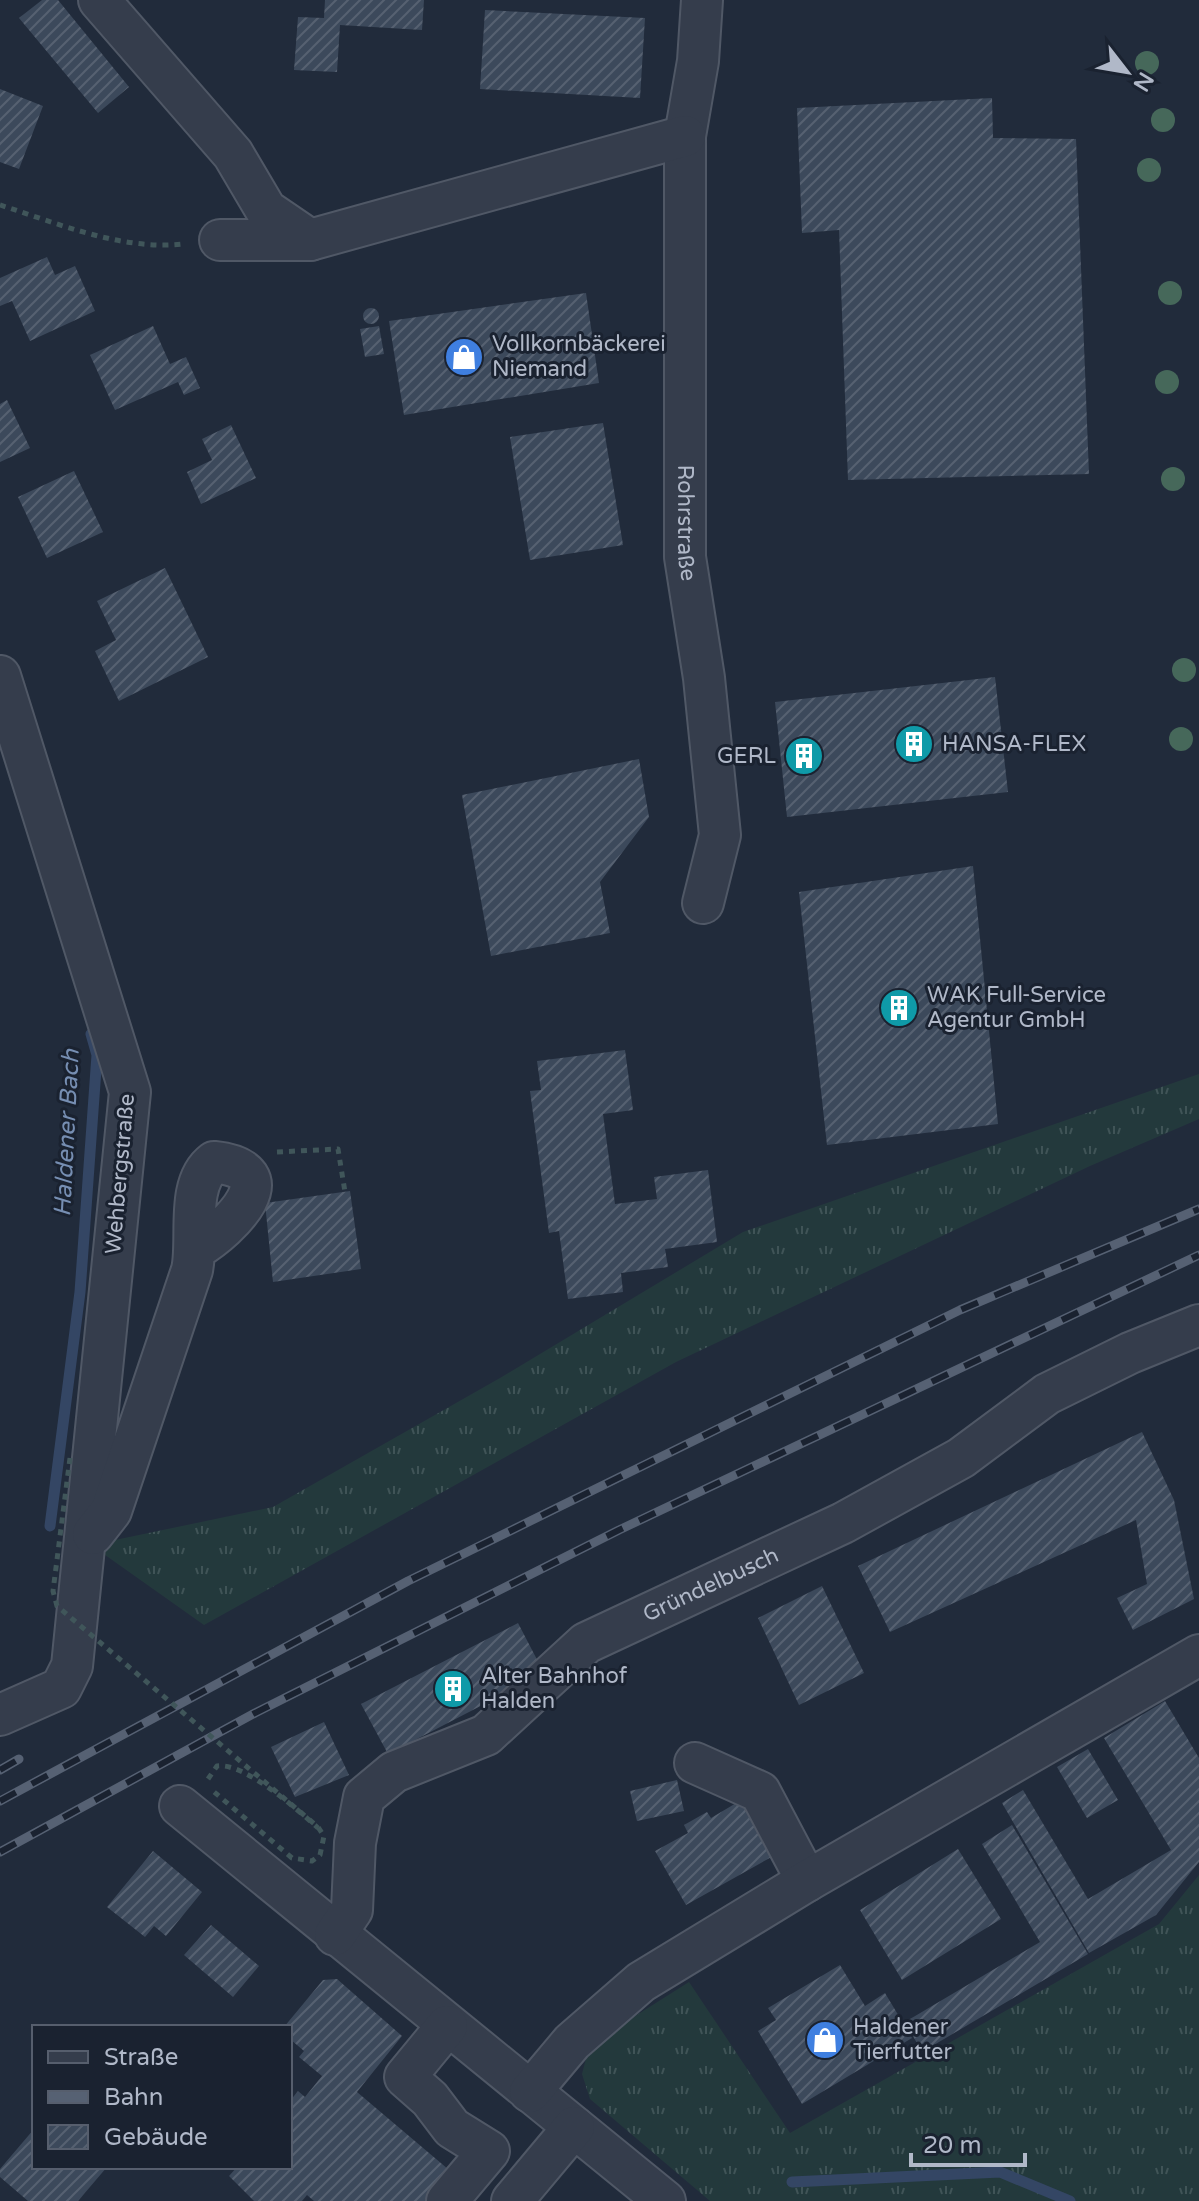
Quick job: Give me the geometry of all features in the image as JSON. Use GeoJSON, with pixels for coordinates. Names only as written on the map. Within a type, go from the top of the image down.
{"type":"FeatureCollection","features":[{"type":"Feature","properties":{"kind":"street"},"geometry":{"type":"LineString","coordinates":[[99,0],[233,154],[266,210],[310,240]]}},
{"type":"Feature","properties":{"kind":"street","name":"Rohrstraße"},"geometry":{"type":"LineString","coordinates":[[702,0],[698,61],[685,136],[685,557],[704,678],[720,835],[703,903]]}},
{"type":"Feature","properties":{"kind":"street"},"geometry":{"type":"LineString","coordinates":[[220,240],[310,240],[685,136]]}},
{"type":"Feature","properties":{"kind":"street","name":"Wehbergstraße"},"geometry":{"type":"LineString","coordinates":[[0,676],[130,1092],[72,1666],[61,1688],[0,1715]]}},
{"type":"Feature","properties":{"kind":"street"},"geometry":{"type":"LineString","coordinates":[[83,1547],[111,1511],[197,1248],[195,1214],[208,1167],[214,1162],[232,1164],[249,1175]]}},
{"type":"Feature","properties":{"kind":"street","name":"Gründelbusch"},"geometry":{"type":"LineString","coordinates":[[335,1935],[352,1910],[355,1843],[364,1797],[394,1772],[486,1735],[586,1643],[843,1523],[961,1458],[1047,1394],[1130,1353],[1199,1325]]}},
{"type":"Feature","properties":{"kind":"street"},"geometry":{"type":"LineString","coordinates":[[530,2092],[572,2042],[641,1982],[807,1881],[1199,1655]]}},
{"type":"Feature","properties":{"kind":"street"},"geometry":{"type":"LineString","coordinates":[[695,1763],[760,1792],[807,1881]]}},
{"type":"Feature","properties":{"kind":"street"},"geometry":{"type":"LineString","coordinates":[[196,1799],[235,1852],[665,2201]]}},
{"type":"Feature","properties":{"kind":"street"},"geometry":{"type":"LineString","coordinates":[[447,2026],[405,2077],[430,2099],[452,2128],[489,2151],[447,2201]]}},
{"type":"Feature","properties":{"kind":"street"},"geometry":{"type":"LineString","coordinates":[[512,2201],[574,2127]]}},
{"type":"Feature","properties":{"kind":"path"},"geometry":{"type":"LineString","coordinates":[[0,205],[81,230],[156,247],[220,240]]}},
{"type":"Feature","properties":{"kind":"path"},"geometry":{"type":"LineString","coordinates":[[249,1175],[274,1152],[338,1149],[345,1192]]}},
{"type":"Feature","properties":{"kind":"path"},"geometry":{"type":"LineString","coordinates":[[70,1458],[53,1591],[57,1606],[318,1827],[324,1836],[320,1855],[312,1861],[292,1858],[196,1799],[208,1785],[211,1772],[217,1766],[233,1767],[258,1781],[318,1827],[323,1836],[324,1845],[312,1861],[293,1858],[257,1829],[235,1852]]}},
{"type":"Feature","properties":{"kind":"green space"},"geometry":{"type":"Polygon","coordinates":[[[1199,1074],[1199,1119],[1090,1166],[676,1362],[204,1625],[91,1545],[273,1507],[500,1378],[743,1232],[1199,1074]]]}},
{"type":"Feature","properties":{"kind":"green space"},"geometry":{"type":"Polygon","coordinates":[[[1199,1875],[1199,2201],[710,2201],[590,2099],[582,2074],[587,2055],[610,2032],[689,1982],[790,2133],[1159,1924],[1199,1875]]]}},
{"type":"Feature","properties":{"kind":"building"},"geometry":{"type":"Polygon","coordinates":[[[42,0],[58,0],[129,87],[98,113],[19,18],[42,0]]]}},
{"type":"Feature","properties":{"kind":"building"},"geometry":{"type":"Polygon","coordinates":[[[325,0],[424,0],[422,30],[340,25],[337,72],[294,70],[298,17],[324,18],[325,0]]]}},
{"type":"Feature","properties":{"kind":"building"},"geometry":{"type":"Polygon","coordinates":[[[485,10],[645,18],[640,98],[480,89],[485,10]]]}},
{"type":"Feature","properties":{"kind":"building"},"geometry":{"type":"Polygon","coordinates":[[[0,89],[43,106],[19,169],[0,162],[0,89]]]}},
{"type":"Feature","properties":{"kind":"building"},"geometry":{"type":"Polygon","coordinates":[[[992,98],[993,138],[1076,139],[1089,474],[848,480],[839,230],[802,233],[797,108],[992,98]]]}},
{"type":"Feature","properties":{"kind":"building"},"geometry":{"type":"Polygon","coordinates":[[[47,257],[55,275],[75,266],[95,311],[30,341],[12,301],[0,306],[0,278],[47,257]]]}},
{"type":"Feature","properties":{"kind":"building","name":"Vollkornbäckerei Niemand"},"geometry":{"type":"Polygon","coordinates":[[[586,293],[599,383],[404,415],[389,321],[586,293]]]}},
{"type":"Feature","properties":{"kind":"building"},"geometry":{"type":"Polygon","coordinates":[[[371,308],[377,310],[377,322],[371,324],[365,322],[363,316],[365,310],[371,308]]]}},
{"type":"Feature","properties":{"kind":"building"},"geometry":{"type":"Polygon","coordinates":[[[153,326],[170,364],[186,357],[200,388],[184,395],[178,382],[115,410],[90,355],[153,326]]]}},
{"type":"Feature","properties":{"kind":"building"},"geometry":{"type":"Polygon","coordinates":[[[379,326],[384,354],[365,357],[360,329],[379,326]]]}},
{"type":"Feature","properties":{"kind":"building"},"geometry":{"type":"Polygon","coordinates":[[[7,400],[30,448],[0,462],[0,404],[7,400]]]}},
{"type":"Feature","properties":{"kind":"building"},"geometry":{"type":"Polygon","coordinates":[[[603,423],[623,545],[530,560],[510,437],[603,423]]]}},
{"type":"Feature","properties":{"kind":"building"},"geometry":{"type":"Polygon","coordinates":[[[231,425],[256,478],[201,504],[187,472],[212,460],[202,439],[231,425]]]}},
{"type":"Feature","properties":{"kind":"building"},"geometry":{"type":"Polygon","coordinates":[[[74,471],[103,532],[47,558],[18,497],[74,471]]]}},
{"type":"Feature","properties":{"kind":"building"},"geometry":{"type":"Polygon","coordinates":[[[165,568],[208,657],[119,701],[95,651],[116,640],[97,601],[165,568]]]}},
{"type":"Feature","properties":{"kind":"building","name":"HANSA-FLEX"},"geometry":{"type":"Polygon","coordinates":[[[995,677],[1008,792],[787,817],[775,702],[995,677]]]}},
{"type":"Feature","properties":{"kind":"building"},"geometry":{"type":"Polygon","coordinates":[[[639,759],[649,817],[600,882],[610,933],[491,956],[462,795],[639,759]]]}},
{"type":"Feature","properties":{"kind":"building","name":"WAK Full-Service Agentur GmbH"},"geometry":{"type":"Polygon","coordinates":[[[973,866],[998,1124],[827,1145],[799,892],[973,866]]]}},
{"type":"Feature","properties":{"kind":"building"},"geometry":{"type":"Polygon","coordinates":[[[625,1050],[633,1110],[603,1114],[615,1204],[657,1199],[654,1177],[708,1170],[717,1242],[665,1249],[668,1267],[621,1273],[623,1292],[568,1299],[559,1231],[549,1233],[530,1091],[541,1090],[537,1061],[625,1050]]]}},
{"type":"Feature","properties":{"kind":"building"},"geometry":{"type":"Polygon","coordinates":[[[350,1191],[361,1269],[273,1282],[265,1203],[350,1191]]]}},
{"type":"Feature","properties":{"kind":"building"},"geometry":{"type":"Polygon","coordinates":[[[1142,1432],[1174,1500],[1194,1599],[1133,1630],[1117,1598],[1147,1584],[1136,1520],[890,1632],[858,1566],[1142,1432]]]}},
{"type":"Feature","properties":{"kind":"building"},"geometry":{"type":"Polygon","coordinates":[[[822,1586],[864,1673],[799,1705],[758,1618],[822,1586]]]}},
{"type":"Feature","properties":{"kind":"building","name":"Alter Bahnhof Halden"},"geometry":{"type":"Polygon","coordinates":[[[518,1623],[544,1673],[388,1754],[361,1704],[518,1623]]]}},
{"type":"Feature","properties":{"kind":"building"},"geometry":{"type":"Polygon","coordinates":[[[1165,1701],[1199,1758],[1199,1862],[1156,1915],[1089,1953],[1002,1803],[1023,1790],[1088,1899],[1171,1850],[1104,1738],[1165,1701]]]}},
{"type":"Feature","properties":{"kind":"building"},"geometry":{"type":"Polygon","coordinates":[[[324,1722],[349,1775],[295,1797],[271,1747],[324,1722]]]}},
{"type":"Feature","properties":{"kind":"building"},"geometry":{"type":"Polygon","coordinates":[[[1088,1749],[1118,1800],[1087,1818],[1057,1767],[1088,1749]]]}},
{"type":"Feature","properties":{"kind":"building"},"geometry":{"type":"Polygon","coordinates":[[[677,1780],[684,1811],[637,1821],[630,1791],[677,1780]]]}},
{"type":"Feature","properties":{"kind":"building"},"geometry":{"type":"Polygon","coordinates":[[[743,1799],[775,1855],[686,1905],[655,1851],[688,1833],[684,1825],[707,1812],[711,1818],[743,1799]]]}},
{"type":"Feature","properties":{"kind":"building"},"geometry":{"type":"Polygon","coordinates":[[[1012,1825],[1088,1954],[922,2052],[905,2022],[1040,1942],[982,1844],[1012,1825]]]}},
{"type":"Feature","properties":{"kind":"building"},"geometry":{"type":"Polygon","coordinates":[[[958,1849],[1001,1919],[902,1980],[860,1910],[958,1849]]]}},
{"type":"Feature","properties":{"kind":"building"},"geometry":{"type":"Polygon","coordinates":[[[153,1851],[202,1892],[166,1936],[154,1926],[145,1937],[107,1907],[153,1851]]]}},
{"type":"Feature","properties":{"kind":"building"},"geometry":{"type":"Polygon","coordinates":[[[211,1925],[259,1966],[233,1997],[184,1955],[211,1925]]]}},
{"type":"Feature","properties":{"kind":"building","name":"Haldener Tierfutter"},"geometry":{"type":"Polygon","coordinates":[[[840,1965],[865,2006],[885,1993],[912,2038],[802,2104],[758,2031],[776,2020],[768,2008],[840,1965]]]}},
{"type":"Feature","properties":{"kind":"building"},"geometry":{"type":"Polygon","coordinates":[[[337,1979],[402,2036],[357,2092],[455,2175],[433,2201],[314,2201],[307,2195],[302,2201],[254,2201],[229,2176],[235,2169],[292,2169],[292,2098],[298,2091],[305,2097],[322,2076],[299,2057],[304,2051],[292,2041],[292,2025],[286,2025],[323,1980],[337,1979]]]}},
{"type":"Feature","properties":{"kind":"building"},"geometry":{"type":"Polygon","coordinates":[[[32,2131],[32,2169],[105,2169],[78,2201],[28,2201],[0,2177],[0,2169],[32,2131]]]}},
{"type":"Feature","properties":{"kind":"waterway","name":"Haldener Bach"},"geometry":{"type":"LineString","coordinates":[[50,1526],[80,1292],[97,1055],[91,1034]]}},
{"type":"Feature","properties":{"kind":"waterway","name":"Haldener Bach"},"geometry":{"type":"LineString","coordinates":[[792,2182],[1000,2172],[1070,2201]]}},
{"type":"Feature","properties":{"kind":"railway"},"geometry":{"type":"LineString","coordinates":[[0,1801],[408,1581],[960,1310],[1199,1209]]}},
{"type":"Feature","properties":{"kind":"railway"},"geometry":{"type":"LineString","coordinates":[[0,1852],[255,1713],[619,1530],[1199,1255]]}},
{"type":"Feature","properties":{"kind":"railway"},"geometry":{"type":"LineString","coordinates":[[0,1770],[19,1759]]}},
{"type":"Feature","properties":{"kind":"place","name":"Vollkornbäckerei Niemand"},"geometry":{"type":"Point","coordinates":[464,357]}},
{"type":"Feature","properties":{"kind":"place","name":"HANSA-FLEX"},"geometry":{"type":"Point","coordinates":[914,744]}},
{"type":"Feature","properties":{"kind":"place","name":"GERL"},"geometry":{"type":"Point","coordinates":[804,756]}},
{"type":"Feature","properties":{"kind":"place","name":"WAK Full-Service Agentur GmbH"},"geometry":{"type":"Point","coordinates":[899,1008]}},
{"type":"Feature","properties":{"kind":"place","name":"Alter Bahnhof Halden"},"geometry":{"type":"Point","coordinates":[453,1689]}},
{"type":"Feature","properties":{"kind":"place","name":"Haldener Tierfutter"},"geometry":{"type":"Point","coordinates":[825,2040]}}]}
